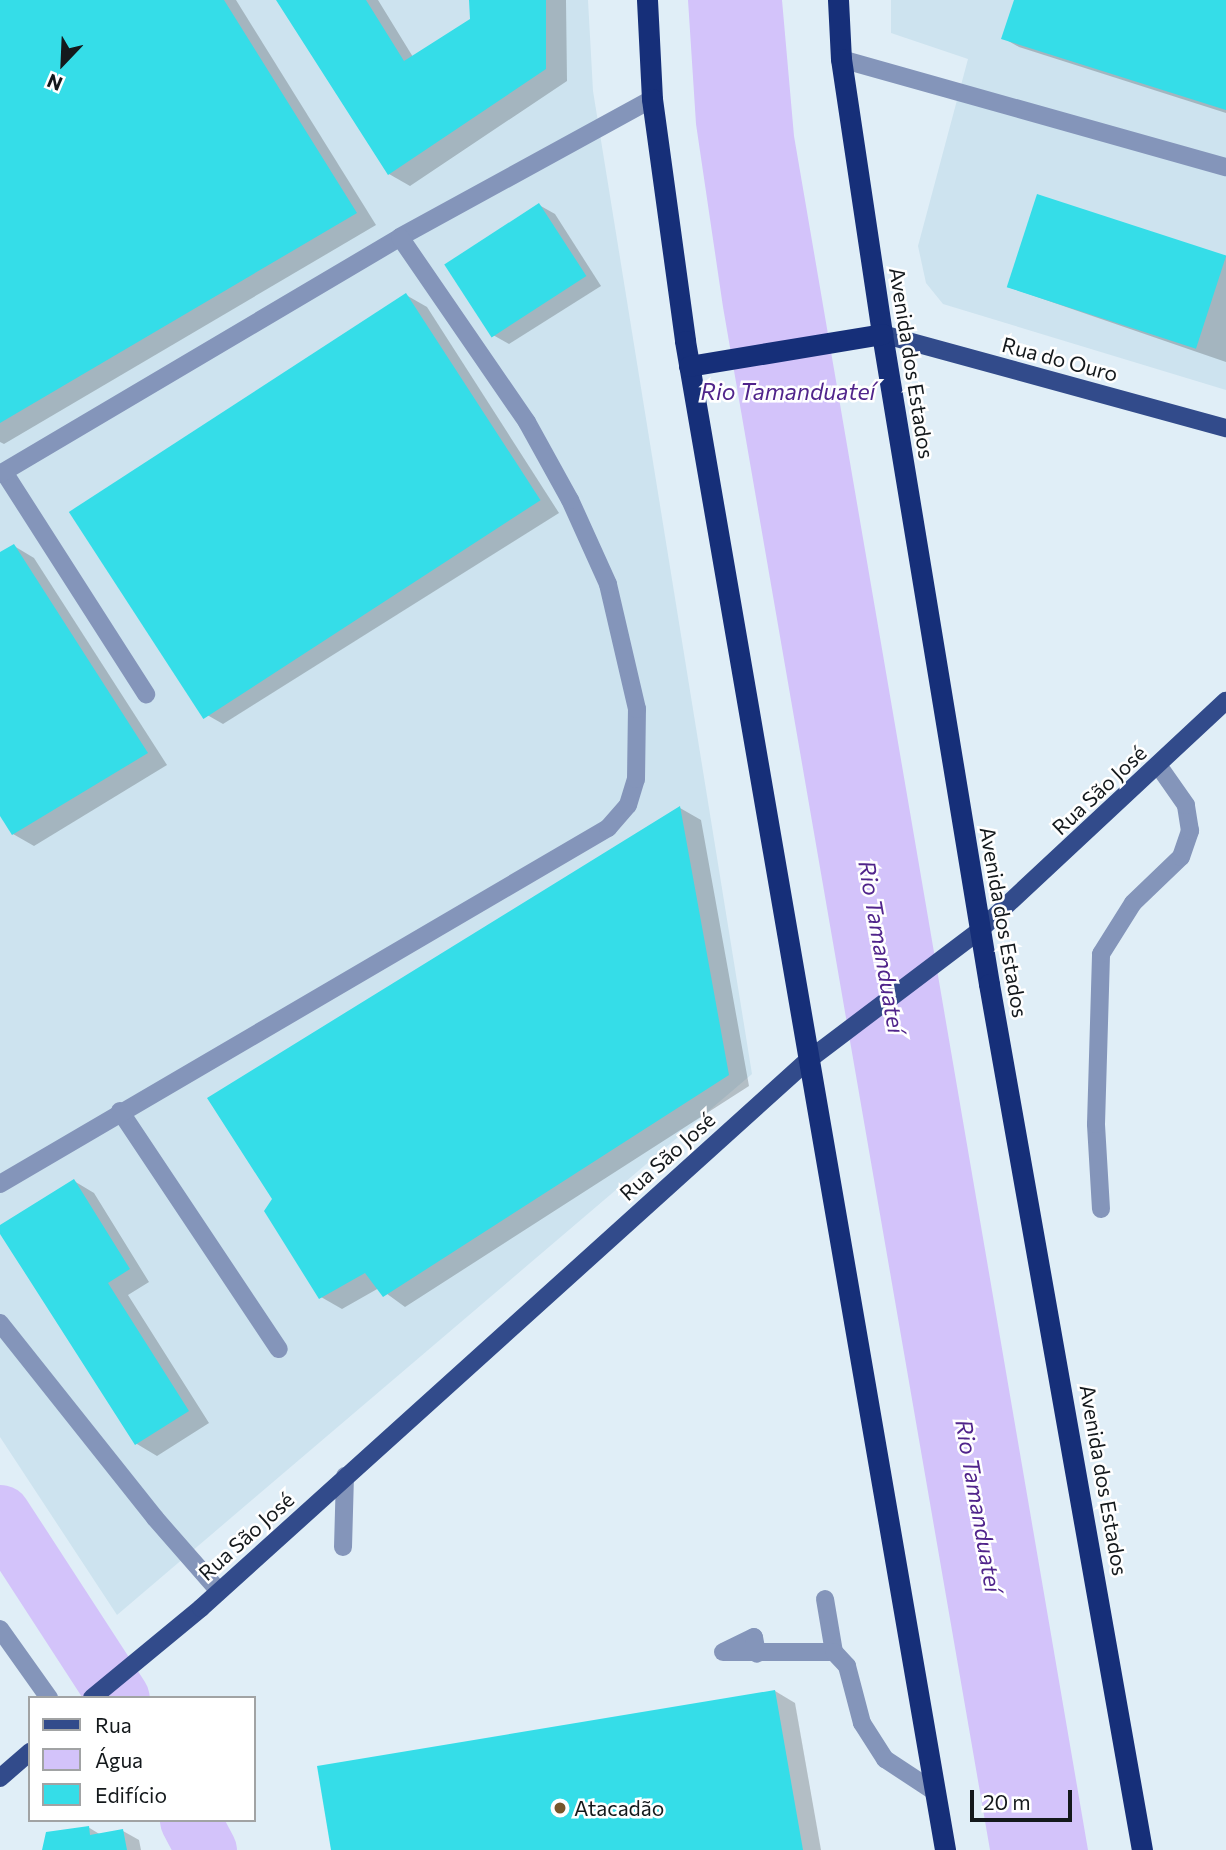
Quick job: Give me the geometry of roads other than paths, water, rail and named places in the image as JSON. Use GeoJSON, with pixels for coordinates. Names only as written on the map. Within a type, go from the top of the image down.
{"type":"FeatureCollection","features":[{"type":"Feature","properties":{"kind":"highway"},"geometry":{"type":"LineString","coordinates":[[647,0],[652,99],[689,366],[945,1850]]}},
{"type":"Feature","properties":{"kind":"highway","name":"Avenida dos Estados"},"geometry":{"type":"LineString","coordinates":[[838,0],[841,59],[882,334],[980,930],[1142,1850]]}},
{"type":"Feature","properties":{"kind":"highway"},"geometry":{"type":"LineString","coordinates":[[689,366],[882,334]]}},
{"type":"Feature","properties":{"kind":"main road","name":"Rua do Ouro"},"geometry":{"type":"LineString","coordinates":[[882,334],[1226,428]]}},
{"type":"Feature","properties":{"kind":"main road","name":"Rua São José"},"geometry":{"type":"LineString","coordinates":[[95,1696],[147,1655],[219,1591],[807,1061],[944,960],[980,930],[1226,701]]}},
{"type":"Feature","properties":{"kind":"main road"},"geometry":{"type":"LineString","coordinates":[[0,1778],[28,1754]]}},
{"type":"Feature","properties":{"kind":"street"},"geometry":{"type":"LineString","coordinates":[[841,59],[1226,167]]}},
{"type":"Feature","properties":{"kind":"street"},"geometry":{"type":"LineString","coordinates":[[146,694],[2,473],[400,237],[652,99]]}},
{"type":"Feature","properties":{"kind":"street"},"geometry":{"type":"LineString","coordinates":[[0,1184],[120,1111],[608,828],[628,805],[636,779],[637,709],[608,584],[570,500],[527,422],[400,237]]}},
{"type":"Feature","properties":{"kind":"street"},"geometry":{"type":"LineString","coordinates":[[1101,1209],[1096,1124],[1101,954],[1133,904],[1181,857],[1191,831],[1186,805],[1158,765]]}},
{"type":"Feature","properties":{"kind":"street"},"geometry":{"type":"LineString","coordinates":[[120,1111],[279,1349]]}},
{"type":"Feature","properties":{"kind":"street"},"geometry":{"type":"LineString","coordinates":[[0,1323],[155,1518],[219,1591]]}},
{"type":"Feature","properties":{"kind":"street"},"geometry":{"type":"LineString","coordinates":[[343,1547],[345,1476]]}},
{"type":"Feature","properties":{"kind":"street"},"geometry":{"type":"LineString","coordinates":[[824,1599],[834,1652],[847,1666],[862,1723],[885,1759],[935,1792]]}},
{"type":"Feature","properties":{"kind":"street"},"geometry":{"type":"LineString","coordinates":[[0,1629],[48,1696]]}},
{"type":"Feature","properties":{"kind":"street"},"geometry":{"type":"LineString","coordinates":[[755,1646],[816,1648],[834,1652]]}},
{"type":"Feature","properties":{"kind":"water","name":"Rio Tamanduateí"},"geometry":{"type":"Polygon","coordinates":[[[688,0],[782,0],[794,136],[1088,1850],[990,1850],[723,307],[696,124],[688,0]]]}},
{"type":"Feature","properties":{"kind":"waterway"},"geometry":{"type":"LineString","coordinates":[[0,1515],[118,1696]]}},
{"type":"Feature","properties":{"kind":"waterway"},"geometry":{"type":"LineString","coordinates":[[191,1822],[206,1850]]}},
{"type":"Feature","properties":{"kind":"place","name":"Atacadão"},"geometry":{"type":"Point","coordinates":[560,1808]}}]}
